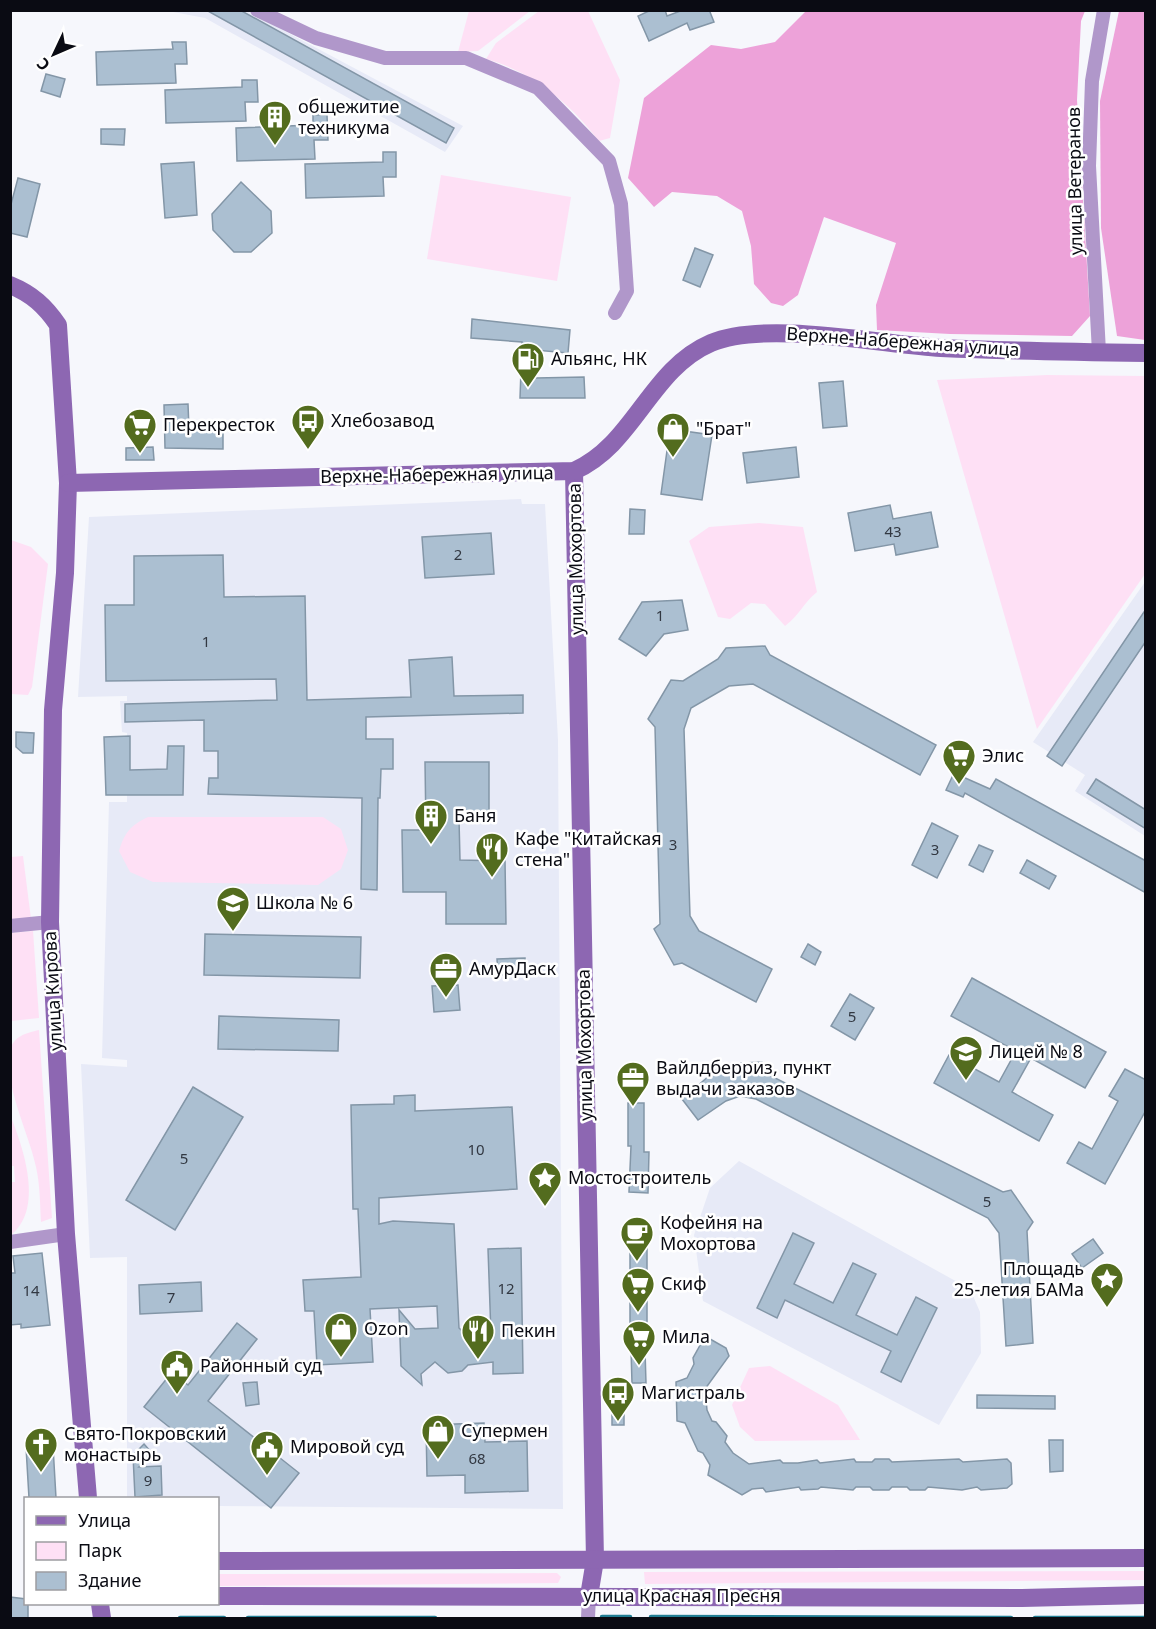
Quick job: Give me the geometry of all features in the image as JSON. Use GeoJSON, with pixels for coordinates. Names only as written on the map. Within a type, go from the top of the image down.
{"type":"FeatureCollection","features":[{"type":"Feature","properties":{"kind":"street"},"geometry":{"type":"LineString","coordinates":[[257,10],[316,38],[385,58],[466,58],[538,88],[609,160],[621,204],[627,291],[615,313]]}},
{"type":"Feature","properties":{"kind":"street","name":"улица Ветеранов"},"geometry":{"type":"LineString","coordinates":[[1099,352],[1089,166],[1092,81],[1104,10]]}},
{"type":"Feature","properties":{"kind":"street","name":"улица Кирова"},"geometry":{"type":"LineString","coordinates":[[10,285],[25,291],[45,306],[58,325],[68,483],[64,573],[53,710],[50,922],[66,1234],[88,1497]]}},
{"type":"Feature","properties":{"kind":"street","name":"Верхне-Набережная улица"},"geometry":{"type":"LineString","coordinates":[[68,483],[574,471],[605,451],[649,395],[687,356],[711,343],[734,335],[767,333],[941,348],[1146,353]]}},
{"type":"Feature","properties":{"kind":"street","name":"улица Мохортова"},"geometry":{"type":"LineString","coordinates":[[574,471],[595,1560],[588,1618]]}},
{"type":"Feature","properties":{"kind":"street"},"geometry":{"type":"LineString","coordinates":[[10,926],[50,922]]}},
{"type":"Feature","properties":{"kind":"street"},"geometry":{"type":"LineString","coordinates":[[10,1242],[66,1234]]}},
{"type":"Feature","properties":{"kind":"street","name":"улица Красная Пресня"},"geometry":{"type":"LineString","coordinates":[[219,1561],[1146,1558]]}},
{"type":"Feature","properties":{"kind":"street","name":"улица Красная Пресня"},"geometry":{"type":"LineString","coordinates":[[219,1596],[1022,1598],[1146,1595]]}},
{"type":"Feature","properties":{"kind":"shaded area"},"geometry":{"type":"Polygon","coordinates":[[[168,11],[247,11],[463,126],[445,152],[205,18],[168,11]]]}},
{"type":"Feature","properties":{"kind":"shaded area"},"geometry":{"type":"Polygon","coordinates":[[[806,11],[1085,11],[1081,21],[1077,100],[1090,316],[1072,336],[877,330],[876,305],[896,243],[824,217],[798,295],[783,306],[771,303],[754,284],[751,246],[742,211],[717,196],[672,192],[654,207],[628,178],[644,98],[711,45],[741,49],[775,42],[806,11]]]}},
{"type":"Feature","properties":{"kind":"shaded area"},"geometry":{"type":"Polygon","coordinates":[[[1119,11],[1145,11],[1145,340],[1117,336],[1101,228],[1100,101],[1119,11]]]}},
{"type":"Feature","properties":{"kind":"shaded area"},"geometry":{"type":"Polygon","coordinates":[[[521,499],[522,504],[545,504],[558,740],[563,1509],[219,1506],[219,1497],[127,1497],[127,1257],[90,1258],[81,1064],[127,1067],[127,1060],[102,1058],[109,802],[127,802],[127,733],[122,732],[120,701],[127,701],[127,696],[78,697],[89,517],[521,499]]]}},
{"type":"Feature","properties":{"kind":"shaded area"},"geometry":{"type":"Polygon","coordinates":[[[1145,582],[1145,836],[1075,791],[1085,775],[1033,742],[1145,582]]]}},
{"type":"Feature","properties":{"kind":"shaded area"},"geometry":{"type":"Polygon","coordinates":[[[739,1161],[970,1289],[980,1312],[981,1353],[939,1425],[703,1301],[694,1235],[710,1188],[739,1161]]]}},
{"type":"Feature","properties":{"kind":"green space"},"geometry":{"type":"Polygon","coordinates":[[[469,11],[530,11],[478,51],[458,52],[469,11]]]}},
{"type":"Feature","properties":{"kind":"green space"},"geometry":{"type":"Polygon","coordinates":[[[539,11],[588,11],[620,80],[610,138],[599,141],[576,114],[549,91],[519,72],[486,59],[496,43],[539,11]]]}},
{"type":"Feature","properties":{"kind":"green space"},"geometry":{"type":"Polygon","coordinates":[[[441,175],[571,197],[557,281],[427,259],[441,175]]]}},
{"type":"Feature","properties":{"kind":"green space"},"geometry":{"type":"Polygon","coordinates":[[[1047,375],[1145,376],[1145,574],[1037,729],[937,380],[1047,375]]]}},
{"type":"Feature","properties":{"kind":"green space"},"geometry":{"type":"Polygon","coordinates":[[[759,523],[803,527],[817,592],[785,626],[765,604],[751,603],[730,619],[718,617],[689,541],[709,527],[759,523]]]}},
{"type":"Feature","properties":{"kind":"green space"},"geometry":{"type":"Polygon","coordinates":[[[11,540],[31,547],[48,564],[32,687],[28,695],[11,694],[11,540]]]}},
{"type":"Feature","properties":{"kind":"green space"},"geometry":{"type":"Polygon","coordinates":[[[148,817],[323,817],[341,829],[348,850],[341,869],[318,885],[153,882],[130,872],[119,851],[129,830],[148,817]]]}},
{"type":"Feature","properties":{"kind":"green space"},"geometry":{"type":"Polygon","coordinates":[[[23,856],[31,919],[11,921],[11,857],[23,856]]]}},
{"type":"Feature","properties":{"kind":"green space"},"geometry":{"type":"Polygon","coordinates":[[[33,931],[39,1018],[11,1021],[11,933],[33,931]]]}},
{"type":"Feature","properties":{"kind":"green space"},"geometry":{"type":"Polygon","coordinates":[[[39,1030],[52,1218],[41,1222],[40,1194],[33,1154],[13,1093],[9,1063],[10,1050],[14,1041],[25,1034],[39,1030]]]}},
{"type":"Feature","properties":{"kind":"green space"},"geometry":{"type":"Polygon","coordinates":[[[11,1117],[25,1162],[29,1195],[27,1210],[21,1224],[11,1235],[11,1182],[15,1182],[14,1166],[11,1166],[11,1117]]]}},
{"type":"Feature","properties":{"kind":"green space"},"geometry":{"type":"Polygon","coordinates":[[[770,1366],[838,1405],[860,1440],[755,1441],[740,1427],[732,1405],[749,1368],[770,1366]]]}},
{"type":"Feature","properties":{"kind":"green space"},"geometry":{"type":"Polygon","coordinates":[[[1145,1571],[1145,1580],[645,1584],[644,1572],[1145,1571]]]}},
{"type":"Feature","properties":{"kind":"green space"},"geometry":{"type":"Polygon","coordinates":[[[557,1573],[561,1577],[558,1583],[219,1586],[219,1574],[557,1573]]]}},
{"type":"Feature","properties":{"kind":"building"},"geometry":{"type":"Polygon","coordinates":[[[206,10],[240,10],[454,128],[446,143],[206,10]]]}},
{"type":"Feature","properties":{"kind":"building"},"geometry":{"type":"Polygon","coordinates":[[[651,10],[665,10],[667,16],[683,10],[713,10],[710,12],[714,22],[690,30],[687,23],[649,41],[638,16],[651,10]]]}},
{"type":"Feature","properties":{"kind":"building"},"geometry":{"type":"Polygon","coordinates":[[[172,42],[186,42],[187,64],[175,64],[176,83],[97,85],[96,52],[173,49],[172,42]]]}},
{"type":"Feature","properties":{"kind":"building"},"geometry":{"type":"Polygon","coordinates":[[[46,74],[65,79],[60,97],[41,91],[46,74]]]}},
{"type":"Feature","properties":{"kind":"building"},"geometry":{"type":"Polygon","coordinates":[[[242,80],[257,80],[258,102],[245,102],[246,121],[166,123],[165,90],[242,87],[242,80]]]}},
{"type":"Feature","properties":{"kind":"building"},"geometry":{"type":"Polygon","coordinates":[[[313,115],[327,115],[328,140],[314,140],[315,159],[237,161],[236,128],[313,125],[313,115]]]}},
{"type":"Feature","properties":{"kind":"building"},"geometry":{"type":"Polygon","coordinates":[[[101,129],[125,129],[124,145],[101,144],[101,129]]]}},
{"type":"Feature","properties":{"kind":"building"},"geometry":{"type":"Polygon","coordinates":[[[383,152],[396,152],[396,177],[383,177],[384,196],[306,198],[305,164],[383,162],[383,152]]]}},
{"type":"Feature","properties":{"kind":"building"},"geometry":{"type":"Polygon","coordinates":[[[194,162],[197,215],[165,218],[161,164],[194,162]]]}},
{"type":"Feature","properties":{"kind":"building"},"geometry":{"type":"Polygon","coordinates":[[[18,178],[40,184],[27,237],[10,233],[10,208],[18,178]]]}},
{"type":"Feature","properties":{"kind":"building"},"geometry":{"type":"Polygon","coordinates":[[[241,182],[271,211],[272,233],[251,252],[234,252],[213,230],[212,214],[241,182]]]}},
{"type":"Feature","properties":{"kind":"building"},"geometry":{"type":"Polygon","coordinates":[[[695,248],[713,255],[700,287],[683,280],[695,248]]]}},
{"type":"Feature","properties":{"kind":"building"},"geometry":{"type":"Polygon","coordinates":[[[472,319],[570,330],[568,353],[535,350],[536,378],[584,377],[585,398],[520,398],[522,342],[471,338],[472,319]]]}},
{"type":"Feature","properties":{"kind":"building"},"geometry":{"type":"Polygon","coordinates":[[[843,381],[847,426],[823,428],[819,383],[843,381]]]}},
{"type":"Feature","properties":{"kind":"building"},"geometry":{"type":"Polygon","coordinates":[[[188,404],[189,429],[223,428],[223,449],[165,448],[164,405],[188,404]]]}},
{"type":"Feature","properties":{"kind":"building"},"geometry":{"type":"Polygon","coordinates":[[[670,429],[712,435],[702,500],[661,494],[670,429]]]}},
{"type":"Feature","properties":{"kind":"building","name":"Перекресток"},"geometry":{"type":"Polygon","coordinates":[[[153,447],[154,460],[126,460],[126,448],[153,447]]]}},
{"type":"Feature","properties":{"kind":"building"},"geometry":{"type":"Polygon","coordinates":[[[796,447],[799,477],[747,483],[743,453],[796,447]]]}},
{"type":"Feature","properties":{"kind":"building"},"geometry":{"type":"Polygon","coordinates":[[[890,505],[893,519],[931,512],[938,547],[896,555],[894,544],[855,551],[848,513],[890,505]]]}},
{"type":"Feature","properties":{"kind":"building"},"geometry":{"type":"Polygon","coordinates":[[[630,509],[645,510],[644,534],[629,534],[630,509]]]}},
{"type":"Feature","properties":{"kind":"building"},"geometry":{"type":"Polygon","coordinates":[[[491,533],[494,574],[425,578],[422,537],[491,533]]]}},
{"type":"Feature","properties":{"kind":"building"},"geometry":{"type":"Polygon","coordinates":[[[223,555],[224,597],[305,596],[307,700],[411,697],[409,660],[452,657],[454,696],[523,695],[523,713],[366,717],[366,739],[393,739],[393,769],[381,769],[380,798],[378,798],[377,890],[361,889],[362,798],[208,794],[209,778],[218,778],[218,751],[204,751],[204,720],[125,722],[125,704],[277,700],[276,679],[106,681],[105,605],[134,605],[134,556],[223,555]]]}},
{"type":"Feature","properties":{"kind":"building"},"geometry":{"type":"Polygon","coordinates":[[[682,600],[688,630],[664,634],[646,656],[619,639],[642,602],[682,600]]]}},
{"type":"Feature","properties":{"kind":"building"},"geometry":{"type":"Polygon","coordinates":[[[1146,609],[1146,641],[1062,766],[1047,756],[1146,609]]]}},
{"type":"Feature","properties":{"kind":"building"},"geometry":{"type":"Polygon","coordinates":[[[765,646],[770,655],[936,745],[920,775],[753,684],[729,686],[691,708],[684,729],[690,916],[699,931],[772,969],[756,1002],[682,963],[674,965],[654,929],[660,924],[655,727],[648,719],[671,680],[683,681],[718,659],[726,648],[765,646]]]}},
{"type":"Feature","properties":{"kind":"building"},"geometry":{"type":"Polygon","coordinates":[[[16,732],[34,733],[33,753],[23,753],[16,747],[16,732]]]}},
{"type":"Feature","properties":{"kind":"building"},"geometry":{"type":"Polygon","coordinates":[[[130,736],[130,770],[167,769],[168,746],[184,746],[183,795],[106,795],[104,737],[130,736]]]}},
{"type":"Feature","properties":{"kind":"building","name":"Баня"},"geometry":{"type":"Polygon","coordinates":[[[425,762],[489,762],[489,819],[459,819],[460,860],[505,861],[506,924],[446,924],[446,892],[403,892],[402,830],[426,830],[425,762]]]}},
{"type":"Feature","properties":{"kind":"building"},"geometry":{"type":"Polygon","coordinates":[[[954,773],[990,789],[996,779],[1146,861],[1146,893],[965,793],[963,797],[946,790],[954,773]]]}},
{"type":"Feature","properties":{"kind":"building"},"geometry":{"type":"Polygon","coordinates":[[[1096,779],[1146,810],[1146,829],[1087,793],[1096,779]]]}},
{"type":"Feature","properties":{"kind":"building"},"geometry":{"type":"Polygon","coordinates":[[[932,823],[958,836],[937,878],[912,865],[932,823]]]}},
{"type":"Feature","properties":{"kind":"building"},"geometry":{"type":"Polygon","coordinates":[[[979,845],[993,851],[983,872],[969,865],[979,845]]]}},
{"type":"Feature","properties":{"kind":"building"},"geometry":{"type":"Polygon","coordinates":[[[1027,860],[1056,876],[1049,889],[1020,873],[1027,860]]]}},
{"type":"Feature","properties":{"kind":"building"},"geometry":{"type":"Polygon","coordinates":[[[205,934],[361,937],[360,978],[204,975],[205,934]]]}},
{"type":"Feature","properties":{"kind":"building"},"geometry":{"type":"Polygon","coordinates":[[[808,944],[821,952],[815,965],[801,957],[808,944]]]}},
{"type":"Feature","properties":{"kind":"building"},"geometry":{"type":"Polygon","coordinates":[[[525,958],[525,974],[498,975],[497,959],[525,958]]]}},
{"type":"Feature","properties":{"kind":"building","name":"Лицей № 8"},"geometry":{"type":"Polygon","coordinates":[[[972,978],[1106,1052],[1085,1088],[1031,1058],[1012,1092],[1053,1115],[1039,1141],[934,1083],[949,1055],[999,1082],[1016,1051],[951,1016],[972,978]]]}},
{"type":"Feature","properties":{"kind":"building","name":"АмурДаск"},"geometry":{"type":"Polygon","coordinates":[[[458,985],[460,1010],[434,1012],[432,986],[458,985]]]}},
{"type":"Feature","properties":{"kind":"building"},"geometry":{"type":"Polygon","coordinates":[[[850,994],[874,1008],[855,1040],[831,1026],[850,994]]]}},
{"type":"Feature","properties":{"kind":"building"},"geometry":{"type":"Polygon","coordinates":[[[219,1016],[339,1020],[338,1051],[218,1049],[219,1016]]]}},
{"type":"Feature","properties":{"kind":"building"},"geometry":{"type":"Polygon","coordinates":[[[762,1062],[767,1074],[1003,1192],[1011,1190],[1033,1222],[1027,1231],[1033,1343],[1006,1346],[999,1233],[988,1218],[756,1099],[740,1096],[726,1101],[698,1120],[682,1099],[723,1064],[762,1062]]]}},
{"type":"Feature","properties":{"kind":"building"},"geometry":{"type":"Polygon","coordinates":[[[1125,1069],[1146,1080],[1146,1110],[1105,1184],[1067,1163],[1079,1142],[1092,1149],[1118,1101],[1109,1096],[1125,1069]]]}},
{"type":"Feature","properties":{"kind":"building"},"geometry":{"type":"Polygon","coordinates":[[[193,1087],[243,1117],[175,1230],[126,1200],[193,1087]]]}},
{"type":"Feature","properties":{"kind":"building"},"geometry":{"type":"Polygon","coordinates":[[[415,1095],[415,1111],[512,1107],[517,1189],[379,1198],[379,1224],[393,1221],[454,1224],[459,1328],[467,1336],[491,1335],[488,1249],[521,1248],[523,1373],[493,1374],[493,1362],[468,1365],[462,1371],[448,1373],[435,1362],[421,1374],[422,1385],[401,1366],[399,1310],[415,1329],[438,1328],[437,1306],[370,1309],[373,1362],[317,1365],[314,1311],[305,1311],[303,1280],[361,1277],[358,1209],[353,1209],[351,1105],[394,1104],[394,1096],[415,1095]]]}},
{"type":"Feature","properties":{"kind":"building"},"geometry":{"type":"Polygon","coordinates":[[[628,1103],[644,1103],[644,1152],[649,1152],[648,1193],[629,1192],[631,1146],[628,1146],[628,1103]]]}},
{"type":"Feature","properties":{"kind":"building"},"geometry":{"type":"Polygon","coordinates":[[[793,1233],[814,1243],[794,1284],[833,1303],[853,1263],[876,1274],[856,1315],[897,1335],[916,1297],[937,1308],[901,1382],[881,1372],[891,1351],[785,1300],[777,1318],[757,1308],[793,1233]]]}},
{"type":"Feature","properties":{"kind":"building"},"geometry":{"type":"Polygon","coordinates":[[[630,1235],[647,1235],[647,1323],[630,1323],[630,1235]]]}},
{"type":"Feature","properties":{"kind":"building"},"geometry":{"type":"Polygon","coordinates":[[[1093,1239],[1103,1253],[1082,1268],[1072,1254],[1093,1239]]]}},
{"type":"Feature","properties":{"kind":"building"},"geometry":{"type":"Polygon","coordinates":[[[42,1253],[50,1325],[21,1328],[21,1324],[10,1325],[10,1273],[15,1273],[13,1256],[42,1253]]]}},
{"type":"Feature","properties":{"kind":"building"},"geometry":{"type":"Polygon","coordinates":[[[201,1282],[202,1311],[140,1314],[139,1285],[201,1282]]]}},
{"type":"Feature","properties":{"kind":"building"},"geometry":{"type":"Polygon","coordinates":[[[237,1323],[257,1339],[208,1401],[299,1473],[271,1508],[144,1407],[172,1372],[188,1385],[237,1323]]]}},
{"type":"Feature","properties":{"kind":"building"},"geometry":{"type":"Polygon","coordinates":[[[710,1339],[726,1348],[729,1356],[705,1389],[707,1410],[712,1421],[716,1422],[727,1436],[725,1442],[733,1453],[749,1464],[780,1460],[783,1463],[798,1463],[817,1460],[820,1463],[854,1459],[856,1462],[872,1462],[875,1459],[889,1459],[892,1462],[959,1459],[963,1462],[1007,1459],[1011,1463],[1012,1484],[1007,1488],[981,1490],[977,1487],[962,1490],[928,1487],[925,1490],[910,1490],[907,1487],[892,1487],[889,1490],[873,1490],[870,1487],[856,1487],[853,1490],[821,1487],[801,1490],[799,1487],[766,1492],[763,1488],[752,1489],[742,1495],[708,1475],[710,1465],[703,1453],[698,1451],[685,1423],[677,1421],[676,1382],[687,1378],[694,1364],[693,1358],[703,1340],[710,1339]]]}},
{"type":"Feature","properties":{"kind":"building","name":"Мила"},"geometry":{"type":"Polygon","coordinates":[[[631,1350],[645,1350],[646,1383],[632,1383],[631,1350]]]}},
{"type":"Feature","properties":{"kind":"building"},"geometry":{"type":"Polygon","coordinates":[[[257,1382],[259,1404],[246,1406],[243,1383],[257,1382]]]}},
{"type":"Feature","properties":{"kind":"building"},"geometry":{"type":"Polygon","coordinates":[[[612,1395],[624,1395],[624,1425],[612,1425],[612,1395]]]}},
{"type":"Feature","properties":{"kind":"building"},"geometry":{"type":"Polygon","coordinates":[[[977,1395],[1055,1396],[1055,1409],[977,1408],[977,1395]]]}},
{"type":"Feature","properties":{"kind":"building"},"geometry":{"type":"Polygon","coordinates":[[[484,1423],[485,1442],[527,1441],[528,1491],[465,1493],[465,1475],[427,1476],[426,1425],[484,1423]]]}},
{"type":"Feature","properties":{"kind":"building"},"geometry":{"type":"Polygon","coordinates":[[[1049,1440],[1063,1440],[1063,1471],[1050,1472],[1049,1440]]]}},
{"type":"Feature","properties":{"kind":"building"},"geometry":{"type":"Polygon","coordinates":[[[144,1444],[152,1453],[139,1467],[161,1466],[162,1495],[135,1497],[133,1455],[144,1444]]]}},
{"type":"Feature","properties":{"kind":"building","name":"Свято-Покровский монастырь"},"geometry":{"type":"Polygon","coordinates":[[[53,1446],[56,1497],[29,1497],[26,1447],[53,1446]]]}},
{"type":"Feature","properties":{"kind":"building"},"geometry":{"type":"Polygon","coordinates":[[[10,1597],[24,1599],[24,1605],[28,1605],[28,1618],[10,1618],[10,1597]]]}},
{"type":"Feature","properties":{"kind":"waterway"},"geometry":{"type":"LineString","coordinates":[[602,1617],[630,1617]]}},
{"type":"Feature","properties":{"kind":"waterway"},"geometry":{"type":"LineString","coordinates":[[651,1617],[1011,1618]]}},
{"type":"Feature","properties":{"kind":"waterway"},"geometry":{"type":"LineString","coordinates":[[180,1618],[224,1618]]}},
{"type":"Feature","properties":{"kind":"waterway"},"geometry":{"type":"LineString","coordinates":[[248,1618],[435,1618]]}},
{"type":"Feature","properties":{"kind":"waterway"},"geometry":{"type":"LineString","coordinates":[[1035,1618],[1146,1618]]}},
{"type":"Feature","properties":{"kind":"place","name":"общежитие техникума"},"geometry":{"type":"Point","coordinates":[275,146]}},
{"type":"Feature","properties":{"kind":"place","name":"Альянс, НК"},"geometry":{"type":"Point","coordinates":[528,388]}},
{"type":"Feature","properties":{"kind":"place","name":"Хлебозавод"},"geometry":{"type":"Point","coordinates":[308,450]}},
{"type":"Feature","properties":{"kind":"place","name":"Перекресток"},"geometry":{"type":"Point","coordinates":[140,454]}},
{"type":"Feature","properties":{"kind":"place","name":"\"Брат\""},"geometry":{"type":"Point","coordinates":[673,458]}},
{"type":"Feature","properties":{"kind":"place","name":"Элис"},"geometry":{"type":"Point","coordinates":[959,785]}},
{"type":"Feature","properties":{"kind":"place","name":"Баня"},"geometry":{"type":"Point","coordinates":[431,845]}},
{"type":"Feature","properties":{"kind":"place","name":"Кафе \"Китайская стена\""},"geometry":{"type":"Point","coordinates":[492,878]}},
{"type":"Feature","properties":{"kind":"place","name":"Школа № 6"},"geometry":{"type":"Point","coordinates":[233,932]}},
{"type":"Feature","properties":{"kind":"place","name":"АмурДаск"},"geometry":{"type":"Point","coordinates":[446,998]}},
{"type":"Feature","properties":{"kind":"place","name":"Лицей № 8"},"geometry":{"type":"Point","coordinates":[966,1081]}},
{"type":"Feature","properties":{"kind":"place","name":"Вайлдберриз, пункт выдачи заказов"},"geometry":{"type":"Point","coordinates":[633,1107]}},
{"type":"Feature","properties":{"kind":"place","name":"Мостостроитель"},"geometry":{"type":"Point","coordinates":[545,1207]}},
{"type":"Feature","properties":{"kind":"place","name":"Кофейня на Мохортова"},"geometry":{"type":"Point","coordinates":[637,1262]}},
{"type":"Feature","properties":{"kind":"place","name":"Площадь 25-летия БАМа"},"geometry":{"type":"Point","coordinates":[1107,1308]}},
{"type":"Feature","properties":{"kind":"place","name":"Скиф"},"geometry":{"type":"Point","coordinates":[638,1313]}},
{"type":"Feature","properties":{"kind":"place","name":"Ozon"},"geometry":{"type":"Point","coordinates":[341,1358]}},
{"type":"Feature","properties":{"kind":"place","name":"Пекин"},"geometry":{"type":"Point","coordinates":[478,1360]}},
{"type":"Feature","properties":{"kind":"place","name":"Мила"},"geometry":{"type":"Point","coordinates":[639,1366]}},
{"type":"Feature","properties":{"kind":"place","name":"Районный суд"},"geometry":{"type":"Point","coordinates":[177,1395]}},
{"type":"Feature","properties":{"kind":"place","name":"Магистраль"},"geometry":{"type":"Point","coordinates":[618,1422]}},
{"type":"Feature","properties":{"kind":"place","name":"Cупермен"},"geometry":{"type":"Point","coordinates":[438,1460]}},
{"type":"Feature","properties":{"kind":"place","name":"Свято-Покровский монастырь"},"geometry":{"type":"Point","coordinates":[41,1473]}},
{"type":"Feature","properties":{"kind":"place","name":"Мировой суд"},"geometry":{"type":"Point","coordinates":[267,1476]}}]}
